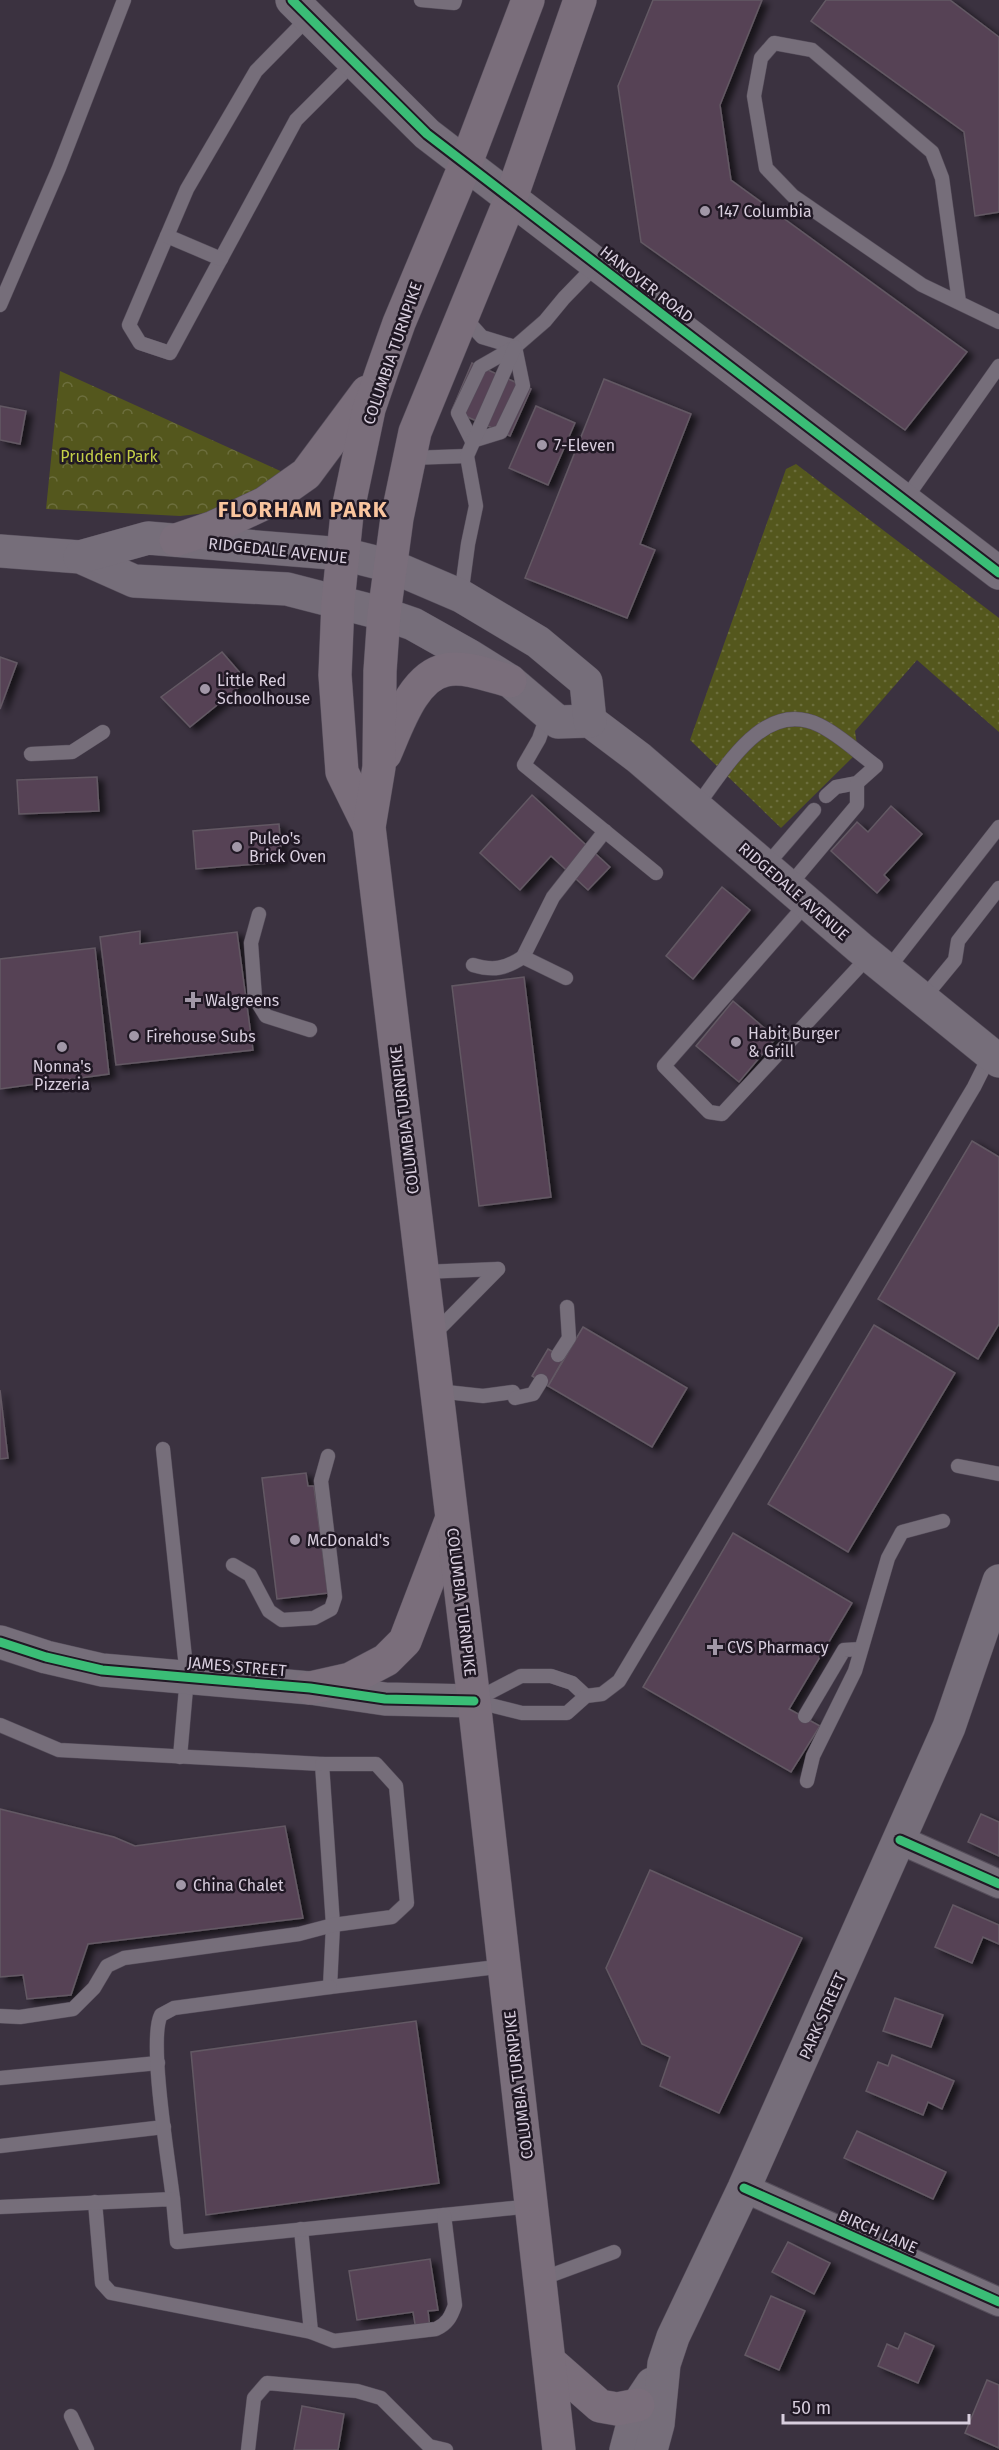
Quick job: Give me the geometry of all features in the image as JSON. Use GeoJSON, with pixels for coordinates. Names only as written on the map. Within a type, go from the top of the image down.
{"type":"FeatureCollection","features":[{"type":"Feature","properties":{"kind":"main road","name":"COLUMBIA TURNPIKE"},"geometry":{"type":"LineString","coordinates":[[369,827],[342,772],[335,675],[338,602],[347,514],[366,421],[382,371],[399,323],[466,164],[528,0]]}},
{"type":"Feature","properties":{"kind":"main road","name":"COLUMBIA TURNPIKE"},"geometry":{"type":"LineString","coordinates":[[559,2450],[474,1701],[369,827],[379,767],[380,671],[384,614],[397,518],[415,432],[511,198],[580,0]]}},
{"type":"Feature","properties":{"kind":"main road","name":"HANOVER ROAD"},"geometry":{"type":"LineString","coordinates":[[300,9],[427,134],[999,573]]}},
{"type":"Feature","properties":{"kind":"main road"},"geometry":{"type":"LineString","coordinates":[[176,540],[214,527],[265,503],[306,474],[382,371]]}},
{"type":"Feature","properties":{"kind":"main road","name":"RIDGEDALE AVENUE"},"geometry":{"type":"LineString","coordinates":[[80,557],[148,538],[343,554],[391,566],[461,596],[538,642],[586,682],[590,721]]}},
{"type":"Feature","properties":{"kind":"main road","name":"RIDGEDALE AVENUE"},"geometry":{"type":"LineString","coordinates":[[0,550],[80,557],[134,581],[287,589],[384,614],[417,626],[510,681],[558,722],[590,721],[639,758],[878,963],[994,1058]]}},
{"type":"Feature","properties":{"kind":"main road"},"geometry":{"type":"LineString","coordinates":[[379,767],[409,700],[427,679],[445,669],[465,670],[510,681]]}},
{"type":"Feature","properties":{"kind":"main road"},"geometry":{"type":"LineString","coordinates":[[310,1688],[350,1679],[386,1660],[405,1641],[451,1518]]}},
{"type":"Feature","properties":{"kind":"main road","name":"PARK STREET"},"geometry":{"type":"LineString","coordinates":[[651,2450],[658,2424],[664,2364],[688,2303],[744,2188],[949,1727],[999,1581]]}},
{"type":"Feature","properties":{"kind":"main road","name":"JAMES STREET"},"geometry":{"type":"LineString","coordinates":[[0,1642],[46,1657],[102,1670],[310,1688],[385,1699],[474,1701]]}},
{"type":"Feature","properties":{"kind":"main road"},"geometry":{"type":"LineString","coordinates":[[550,2362],[600,2406],[617,2409],[638,2405]]}},
{"type":"Feature","properties":{"kind":"main road"},"geometry":{"type":"LineString","coordinates":[[626,2450],[638,2405],[664,2364]]}},
{"type":"Feature","properties":{"kind":"street"},"geometry":{"type":"LineString","coordinates":[[900,1840],[999,1884]]}},
{"type":"Feature","properties":{"kind":"street","name":"BIRCH LANE"},"geometry":{"type":"LineString","coordinates":[[744,2188],[999,2301]]}},
{"type":"Feature","properties":{"kind":"lane"},"geometry":{"type":"LineString","coordinates":[[0,305],[59,168],[124,0]]}},
{"type":"Feature","properties":{"kind":"lane"},"geometry":{"type":"LineString","coordinates":[[421,0],[454,3],[455,0]]}},
{"type":"Feature","properties":{"kind":"lane"},"geometry":{"type":"LineString","coordinates":[[300,9],[256,71],[187,189],[129,325],[140,343],[170,353],[296,120],[354,62]]}},
{"type":"Feature","properties":{"kind":"lane"},"geometry":{"type":"LineString","coordinates":[[959,302],[942,178],[932,152],[812,50],[774,43],[761,58],[754,96],[766,168],[793,196],[922,285],[999,322]]}},
{"type":"Feature","properties":{"kind":"lane"},"geometry":{"type":"LineString","coordinates":[[167,236],[221,259]]}},
{"type":"Feature","properties":{"kind":"lane"},"geometry":{"type":"LineString","coordinates":[[472,441],[458,413],[480,367],[515,347],[545,321],[597,264]]}},
{"type":"Feature","properties":{"kind":"lane"},"geometry":{"type":"LineString","coordinates":[[463,316],[482,337],[515,347]]}},
{"type":"Feature","properties":{"kind":"lane"},"geometry":{"type":"LineString","coordinates":[[472,441],[501,432],[523,386],[515,347]]}},
{"type":"Feature","properties":{"kind":"lane"},"geometry":{"type":"LineString","coordinates":[[461,596],[476,506],[467,456],[515,347]]}},
{"type":"Feature","properties":{"kind":"lane"},"geometry":{"type":"LineString","coordinates":[[904,501],[999,366]]}},
{"type":"Feature","properties":{"kind":"lane"},"geometry":{"type":"LineString","coordinates":[[410,458],[467,456]]}},
{"type":"Feature","properties":{"kind":"lane"},"geometry":{"type":"LineString","coordinates":[[548,712],[539,739],[524,765],[656,873]]}},
{"type":"Feature","properties":{"kind":"lane"},"geometry":{"type":"LineString","coordinates":[[696,807],[752,736],[768,725],[785,720],[804,720],[820,725],[876,766],[857,783],[836,787],[826,796]]}},
{"type":"Feature","properties":{"kind":"lane"},"geometry":{"type":"LineString","coordinates":[[31,754],[72,752],[103,732]]}},
{"type":"Feature","properties":{"kind":"lane"},"geometry":{"type":"LineString","coordinates":[[857,783],[857,805],[787,885],[664,1066],[709,1112],[722,1114],[878,963],[999,827]]}},
{"type":"Feature","properties":{"kind":"lane"},"geometry":{"type":"LineString","coordinates":[[787,885],[814,810]]}},
{"type":"Feature","properties":{"kind":"lane"},"geometry":{"type":"LineString","coordinates":[[473,965],[491,970],[511,965],[523,957],[553,897],[605,831]]}},
{"type":"Feature","properties":{"kind":"lane"},"geometry":{"type":"LineString","coordinates":[[922,1000],[955,960],[958,941],[999,888]]}},
{"type":"Feature","properties":{"kind":"lane"},"geometry":{"type":"LineString","coordinates":[[259,914],[251,944],[255,998],[267,1016],[310,1030]]}},
{"type":"Feature","properties":{"kind":"lane"},"geometry":{"type":"LineString","coordinates":[[523,957],[566,978]]}},
{"type":"Feature","properties":{"kind":"lane"},"geometry":{"type":"LineString","coordinates":[[474,1701],[522,1713],[567,1713],[586,1696],[602,1694],[619,1681],[974,1087],[994,1058]]}},
{"type":"Feature","properties":{"kind":"lane"},"geometry":{"type":"LineString","coordinates":[[422,1272],[498,1269],[431,1337]]}},
{"type":"Feature","properties":{"kind":"lane"},"geometry":{"type":"LineString","coordinates":[[558,1355],[569,1338],[567,1307]]}},
{"type":"Feature","properties":{"kind":"lane"},"geometry":{"type":"LineString","coordinates":[[437,1391],[483,1396],[533,1394],[541,1382]]}},
{"type":"Feature","properties":{"kind":"lane"},"geometry":{"type":"LineString","coordinates":[[163,1449],[187,1677],[180,1757]]}},
{"type":"Feature","properties":{"kind":"lane"},"geometry":{"type":"LineString","coordinates":[[233,1565],[250,1575],[269,1611],[282,1620],[314,1618],[331,1609],[335,1597],[321,1481],[328,1456]]}},
{"type":"Feature","properties":{"kind":"lane"},"geometry":{"type":"LineString","coordinates":[[958,1466],[999,1474]]}},
{"type":"Feature","properties":{"kind":"lane"},"geometry":{"type":"LineString","coordinates":[[807,1781],[813,1756],[855,1671],[888,1558],[902,1532],[943,1521]]}},
{"type":"Feature","properties":{"kind":"lane"},"geometry":{"type":"LineString","coordinates":[[805,1716],[844,1650],[861,1648]]}},
{"type":"Feature","properties":{"kind":"lane"},"geometry":{"type":"LineString","coordinates":[[474,1701],[521,1676],[551,1676],[572,1683],[586,1696]]}},
{"type":"Feature","properties":{"kind":"lane"},"geometry":{"type":"LineString","coordinates":[[0,1725],[59,1750],[322,1764],[376,1764],[396,1786],[407,1903],[392,1917],[333,1925],[299,1934],[123,1958],[107,1966],[94,1988],[74,2008],[20,2018],[0,2016]]}},
{"type":"Feature","properties":{"kind":"lane"},"geometry":{"type":"LineString","coordinates":[[322,1764],[333,1925],[330,1987]]}},
{"type":"Feature","properties":{"kind":"lane"},"geometry":{"type":"LineString","coordinates":[[505,1966],[330,1987],[174,2008],[166,2011],[161,2015],[157,2027],[158,2062],[172,2199],[177,2242],[532,2206]]}},
{"type":"Feature","properties":{"kind":"lane"},"geometry":{"type":"LineString","coordinates":[[0,2078],[158,2062]]}},
{"type":"Feature","properties":{"kind":"lane"},"geometry":{"type":"LineString","coordinates":[[0,2145],[164,2127]]}},
{"type":"Feature","properties":{"kind":"lane"},"geometry":{"type":"LineString","coordinates":[[0,2207],[172,2199]]}},
{"type":"Feature","properties":{"kind":"lane"},"geometry":{"type":"LineString","coordinates":[[95,2202],[102,2283],[111,2293],[311,2332],[334,2341],[436,2330],[451,2317],[454,2305],[444,2215]]}},
{"type":"Feature","properties":{"kind":"lane"},"geometry":{"type":"LineString","coordinates":[[301,2229],[311,2332]]}},
{"type":"Feature","properties":{"kind":"lane"},"geometry":{"type":"LineString","coordinates":[[541,2280],[614,2252]]}},
{"type":"Feature","properties":{"kind":"lane"},"geometry":{"type":"LineString","coordinates":[[248,2450],[254,2398],[267,2383],[357,2391],[381,2398],[429,2446],[446,2450]]}},
{"type":"Feature","properties":{"kind":"lane"},"geometry":{"type":"LineString","coordinates":[[71,2416],[87,2450]]}},
{"type":"Feature","properties":{"kind":"green space","name":"Prudden Park"},"geometry":{"type":"Polygon","coordinates":[[[60,371],[287,474],[215,512],[180,516],[46,509],[60,371]]]}},
{"type":"Feature","properties":{"kind":"green space"},"geometry":{"type":"Polygon","coordinates":[[[796,464],[999,618],[999,732],[917,660],[855,731],[858,752],[781,828],[690,740],[786,469],[796,464]]]}},
{"type":"Feature","properties":{"kind":"building","name":"147 Columbia"},"geometry":{"type":"Polygon","coordinates":[[[653,0],[762,0],[720,105],[731,180],[967,352],[905,430],[641,242],[618,86],[653,0]]]}},
{"type":"Feature","properties":{"kind":"building"},"geometry":{"type":"Polygon","coordinates":[[[826,0],[950,0],[999,37],[999,212],[975,216],[964,132],[811,21],[826,0]]]}},
{"type":"Feature","properties":{"kind":"building"},"geometry":{"type":"Polygon","coordinates":[[[472,363],[531,389],[510,436],[452,410],[472,363]]]}},
{"type":"Feature","properties":{"kind":"building"},"geometry":{"type":"Polygon","coordinates":[[[604,379],[691,414],[640,544],[655,550],[627,618],[525,578],[604,379]]]}},
{"type":"Feature","properties":{"kind":"building"},"geometry":{"type":"Polygon","coordinates":[[[0,406],[26,411],[20,444],[0,440],[0,406]]]}},
{"type":"Feature","properties":{"kind":"building","name":"7-Eleven"},"geometry":{"type":"Polygon","coordinates":[[[536,406],[575,423],[548,485],[509,468],[536,406]]]}},
{"type":"Feature","properties":{"kind":"building","name":"Little Red Schoolhouse"},"geometry":{"type":"Polygon","coordinates":[[[222,652],[247,681],[190,727],[161,697],[222,652]]]}},
{"type":"Feature","properties":{"kind":"building"},"geometry":{"type":"Polygon","coordinates":[[[0,657],[17,663],[0,709],[0,657]]]}},
{"type":"Feature","properties":{"kind":"building"},"geometry":{"type":"Polygon","coordinates":[[[97,777],[99,811],[19,814],[17,780],[97,777]]]}},
{"type":"Feature","properties":{"kind":"building"},"geometry":{"type":"Polygon","coordinates":[[[532,795],[610,867],[588,890],[551,856],[520,890],[480,853],[532,795]]]}},
{"type":"Feature","properties":{"kind":"building"},"geometry":{"type":"Polygon","coordinates":[[[891,806],[922,834],[884,875],[889,880],[877,893],[831,851],[857,822],[868,832],[891,806]]]}},
{"type":"Feature","properties":{"kind":"building","name":"Puleo's Brick Oven"},"geometry":{"type":"Polygon","coordinates":[[[279,824],[282,862],[196,869],[193,831],[279,824]]]}},
{"type":"Feature","properties":{"kind":"building"},"geometry":{"type":"Polygon","coordinates":[[[722,887],[750,910],[693,979],[666,956],[722,887]]]}},
{"type":"Feature","properties":{"kind":"building"},"geometry":{"type":"Polygon","coordinates":[[[140,931],[140,944],[237,932],[253,1050],[116,1065],[100,937],[140,931]]]}},
{"type":"Feature","properties":{"kind":"building"},"geometry":{"type":"Polygon","coordinates":[[[95,948],[109,1074],[0,1089],[0,959],[95,948]]]}},
{"type":"Feature","properties":{"kind":"building"},"geometry":{"type":"Polygon","coordinates":[[[524,977],[551,1197],[479,1206],[452,986],[524,977]]]}},
{"type":"Feature","properties":{"kind":"building","name":"Habit Burger & Grill"},"geometry":{"type":"Polygon","coordinates":[[[733,1001],[776,1038],[739,1082],[696,1046],[733,1001]]]}},
{"type":"Feature","properties":{"kind":"building"},"geometry":{"type":"Polygon","coordinates":[[[972,1141],[999,1157],[999,1324],[978,1359],[878,1299],[972,1141]]]}},
{"type":"Feature","properties":{"kind":"building"},"geometry":{"type":"Polygon","coordinates":[[[874,1325],[955,1373],[848,1552],[768,1504],[874,1325]]]}},
{"type":"Feature","properties":{"kind":"building"},"geometry":{"type":"Polygon","coordinates":[[[583,1327],[687,1388],[652,1447],[548,1386],[583,1327]]]}},
{"type":"Feature","properties":{"kind":"building"},"geometry":{"type":"Polygon","coordinates":[[[548,1349],[564,1358],[548,1386],[532,1376],[548,1349]]]}},
{"type":"Feature","properties":{"kind":"building"},"geometry":{"type":"Polygon","coordinates":[[[0,1390],[8,1458],[0,1459],[0,1390]]]}},
{"type":"Feature","properties":{"kind":"building","name":"McDonald's"},"geometry":{"type":"Polygon","coordinates":[[[306,1473],[308,1486],[314,1486],[328,1593],[277,1599],[262,1478],[306,1473]]]}},
{"type":"Feature","properties":{"kind":"building"},"geometry":{"type":"Polygon","coordinates":[[[733,1533],[852,1603],[789,1709],[820,1726],[791,1772],[643,1687],[733,1533]]]}},
{"type":"Feature","properties":{"kind":"building"},"geometry":{"type":"Polygon","coordinates":[[[0,1809],[114,1837],[135,1846],[285,1826],[303,1918],[88,1944],[71,1995],[27,1999],[23,1975],[0,1977],[0,1809]]]}},
{"type":"Feature","properties":{"kind":"building"},"geometry":{"type":"Polygon","coordinates":[[[981,1814],[999,1822],[999,1856],[968,1842],[981,1814]]]}},
{"type":"Feature","properties":{"kind":"building"},"geometry":{"type":"Polygon","coordinates":[[[650,1870],[802,1938],[719,2113],[660,2086],[670,2057],[642,2044],[606,1968],[650,1870]]]}},
{"type":"Feature","properties":{"kind":"building"},"geometry":{"type":"Polygon","coordinates":[[[953,1905],[999,1925],[999,1944],[983,1937],[972,1963],[935,1947],[953,1905]]]}},
{"type":"Feature","properties":{"kind":"building"},"geometry":{"type":"Polygon","coordinates":[[[895,1998],[943,2015],[931,2047],[883,2031],[895,1998]]]}},
{"type":"Feature","properties":{"kind":"building"},"geometry":{"type":"Polygon","coordinates":[[[416,2021],[439,2183],[206,2215],[191,2052],[416,2021]]]}},
{"type":"Feature","properties":{"kind":"building"},"geometry":{"type":"Polygon","coordinates":[[[892,2055],[954,2081],[942,2109],[928,2102],[923,2115],[866,2091],[878,2062],[888,2066],[892,2055]]]}},
{"type":"Feature","properties":{"kind":"building"},"geometry":{"type":"Polygon","coordinates":[[[857,2131],[946,2172],[933,2199],[844,2158],[857,2131]]]}},
{"type":"Feature","properties":{"kind":"building"},"geometry":{"type":"Polygon","coordinates":[[[788,2242],[830,2263],[814,2294],[772,2272],[788,2242]]]}},
{"type":"Feature","properties":{"kind":"building"},"geometry":{"type":"Polygon","coordinates":[[[430,2259],[438,2310],[428,2311],[430,2328],[416,2330],[413,2312],[357,2320],[349,2271],[430,2259]]]}},
{"type":"Feature","properties":{"kind":"building"},"geometry":{"type":"Polygon","coordinates":[[[771,2296],[805,2311],[779,2370],[745,2355],[771,2296]]]}},
{"type":"Feature","properties":{"kind":"building"},"geometry":{"type":"Polygon","coordinates":[[[905,2333],[934,2346],[918,2383],[878,2366],[887,2344],[898,2349],[905,2333]]]}},
{"type":"Feature","properties":{"kind":"building"},"geometry":{"type":"Polygon","coordinates":[[[987,2380],[999,2385],[999,2448],[965,2433],[987,2380]]]}},
{"type":"Feature","properties":{"kind":"building"},"geometry":{"type":"Polygon","coordinates":[[[302,2406],[344,2414],[338,2450],[294,2450],[302,2406]]]}},
{"type":"Feature","properties":{"kind":"cycle path"},"geometry":{"type":"LineString","coordinates":[[292,0],[427,134],[999,573]]}},
{"type":"Feature","properties":{"kind":"cycle path"},"geometry":{"type":"LineString","coordinates":[[0,1642],[46,1657],[102,1670],[310,1688],[385,1699],[474,1701]]}},
{"type":"Feature","properties":{"kind":"cycle path"},"geometry":{"type":"LineString","coordinates":[[900,1840],[999,1884]]}},
{"type":"Feature","properties":{"kind":"cycle path"},"geometry":{"type":"LineString","coordinates":[[744,2188],[999,2302]]}},
{"type":"Feature","properties":{"kind":"place","name":"147 Columbia"},"geometry":{"type":"Point","coordinates":[705,211]}},
{"type":"Feature","properties":{"kind":"place","name":"7-Eleven"},"geometry":{"type":"Point","coordinates":[542,445]}},
{"type":"Feature","properties":{"kind":"place","name":"Little Red Schoolhouse"},"geometry":{"type":"Point","coordinates":[205,689]}},
{"type":"Feature","properties":{"kind":"place","name":"Puleo's Brick Oven"},"geometry":{"type":"Point","coordinates":[237,847]}},
{"type":"Feature","properties":{"kind":"place","name":"Walgreens"},"geometry":{"type":"Point","coordinates":[193,1000]}},
{"type":"Feature","properties":{"kind":"place","name":"Firehouse Subs"},"geometry":{"type":"Point","coordinates":[134,1036]}},
{"type":"Feature","properties":{"kind":"place","name":"Habit Burger & Grill"},"geometry":{"type":"Point","coordinates":[736,1042]}},
{"type":"Feature","properties":{"kind":"place","name":"Nonna's Pizzeria"},"geometry":{"type":"Point","coordinates":[62,1047]}},
{"type":"Feature","properties":{"kind":"place","name":"McDonald's"},"geometry":{"type":"Point","coordinates":[295,1540]}},
{"type":"Feature","properties":{"kind":"place","name":"CVS Pharmacy"},"geometry":{"type":"Point","coordinates":[715,1647]}},
{"type":"Feature","properties":{"kind":"place","name":"China Chalet"},"geometry":{"type":"Point","coordinates":[181,1885]}},
{"type":"Feature","properties":{"kind":"district","name":"FLORHAM PARK"},"geometry":{"type":"Point","coordinates":[303,509]}}]}
